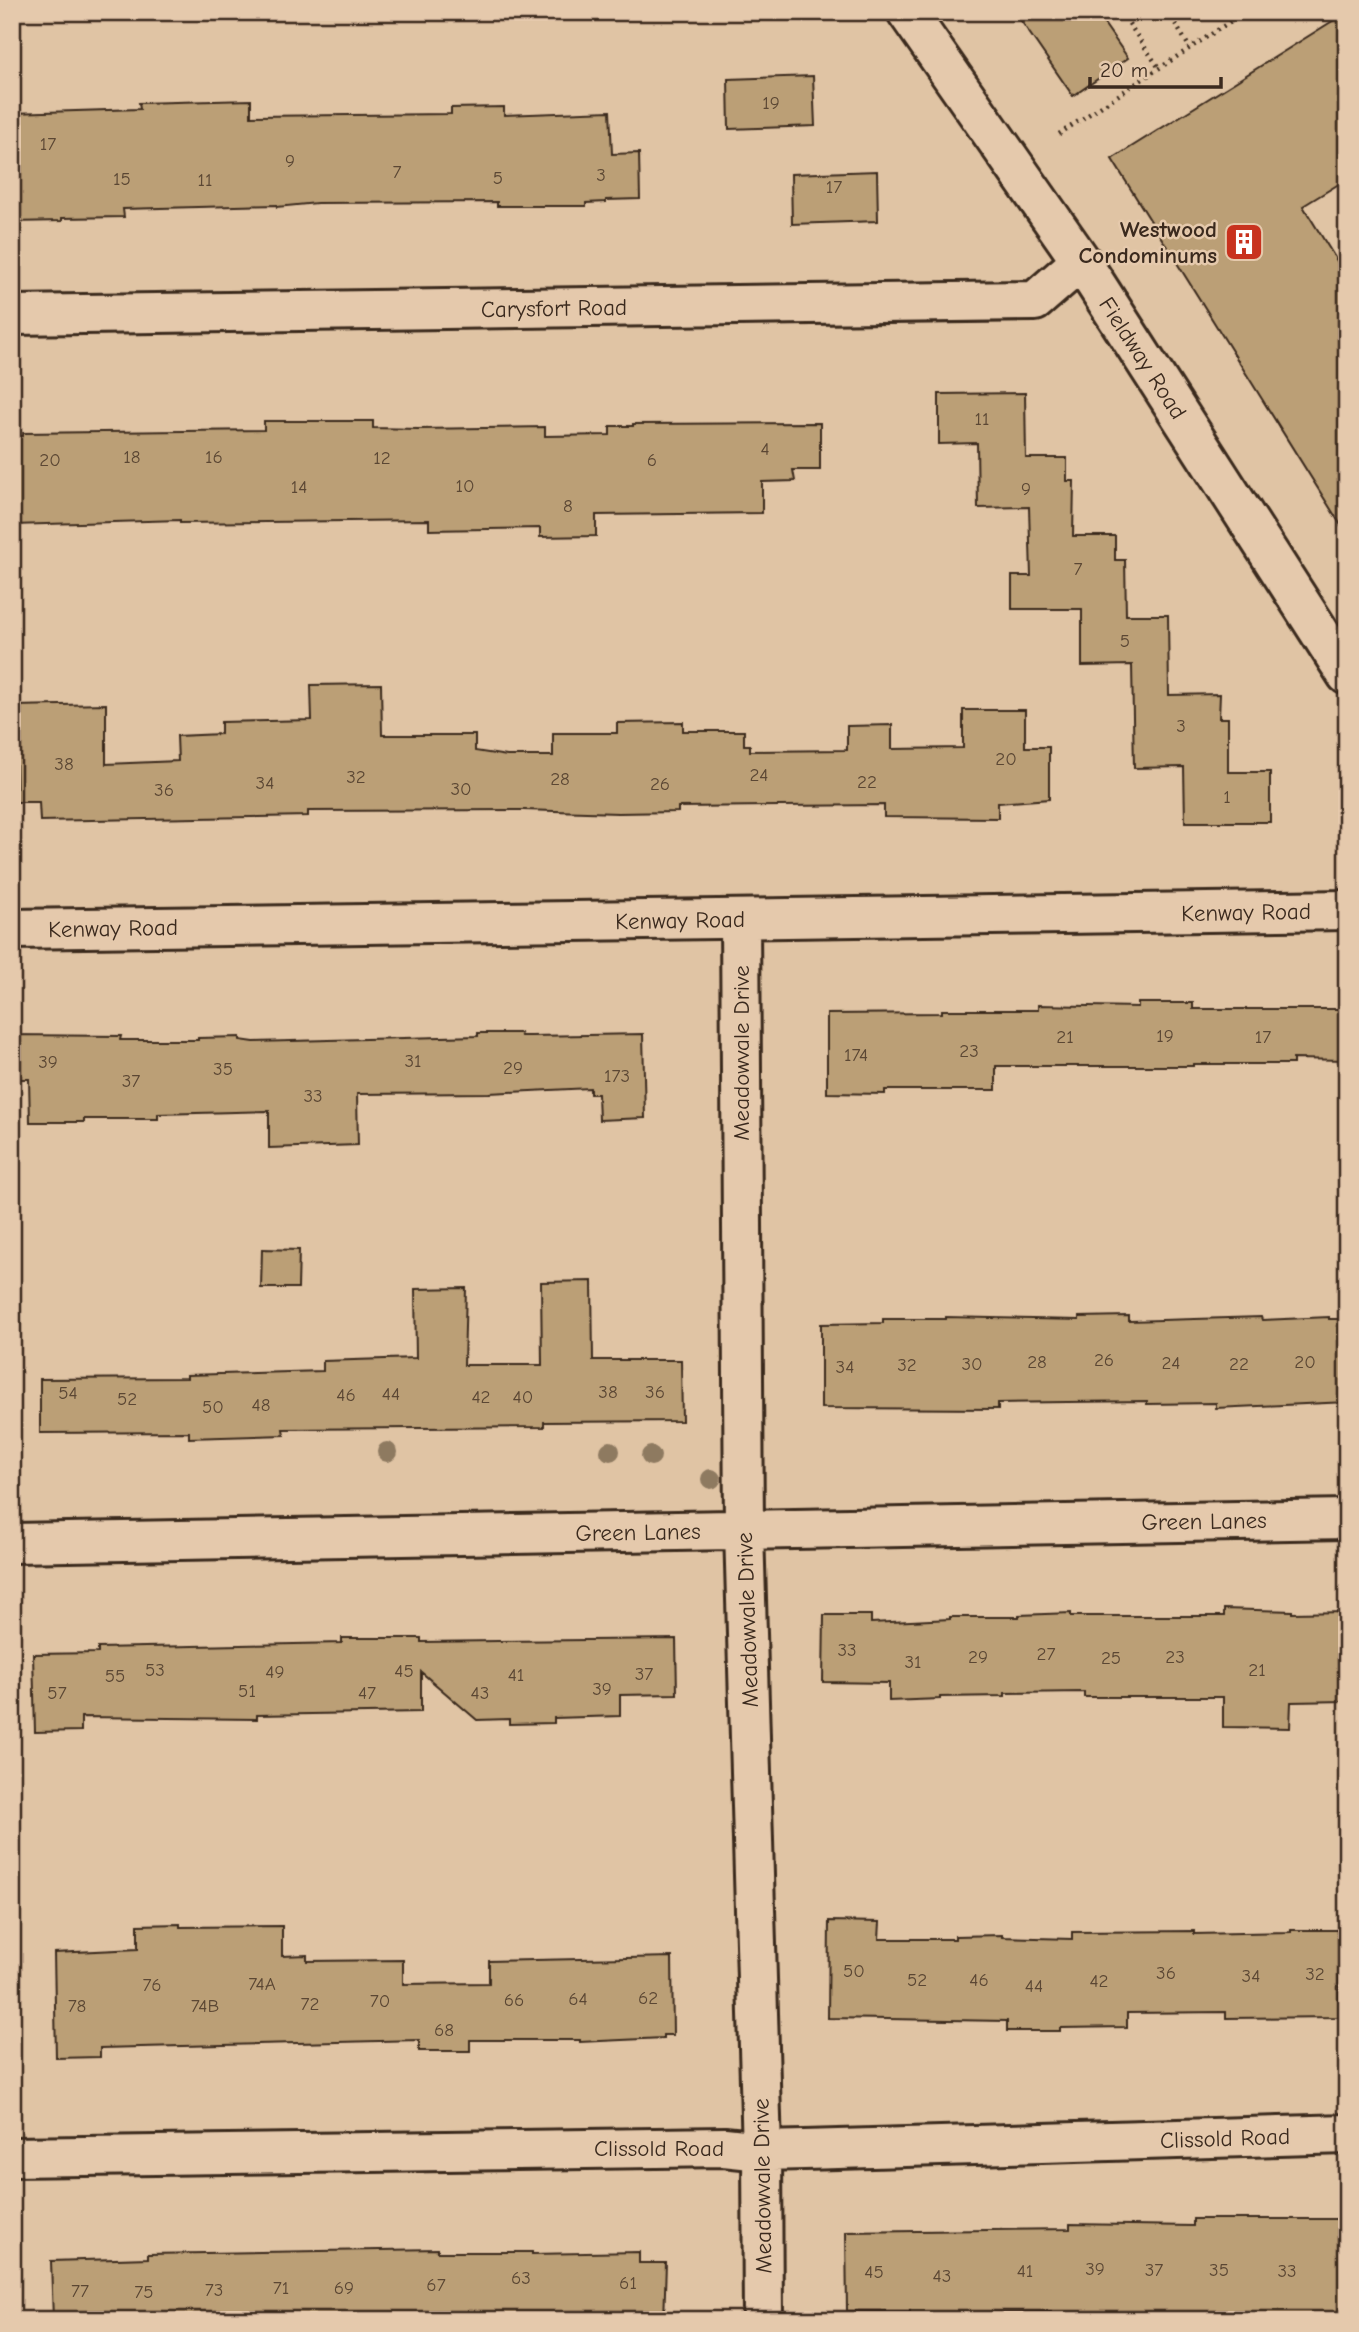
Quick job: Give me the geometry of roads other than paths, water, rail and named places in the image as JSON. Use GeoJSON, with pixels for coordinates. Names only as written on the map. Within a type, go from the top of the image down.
{"type":"FeatureCollection","features":[{"type":"Feature","properties":{"kind":"street","name":"Fieldway Road"},"geometry":{"type":"LineString","coordinates":[[907,12],[1081,261],[1347,675]]}},
{"type":"Feature","properties":{"kind":"street","name":"Carysfort Road"},"geometry":{"type":"LineString","coordinates":[[12,316],[1035,301],[1081,261]]}},
{"type":"Feature","properties":{"kind":"street","name":"Kenway Road"},"geometry":{"type":"LineString","coordinates":[[12,929],[1347,910]]}},
{"type":"Feature","properties":{"kind":"street","name":"Meadowvale Drive"},"geometry":{"type":"LineString","coordinates":[[740,919],[744,1530],[762,2151],[763,2320]]}},
{"type":"Feature","properties":{"kind":"street","name":"Green Lanes"},"geometry":{"type":"LineString","coordinates":[[12,1543],[1347,1519]]}},
{"type":"Feature","properties":{"kind":"street","name":"Clissold Road"},"geometry":{"type":"LineString","coordinates":[[12,2157],[724,2147],[762,2151],[1347,2134]]}},
{"type":"Feature","properties":{"kind":"place","name":"Westwood Condominums"},"geometry":{"type":"Point","coordinates":[1244,242]}}]}
